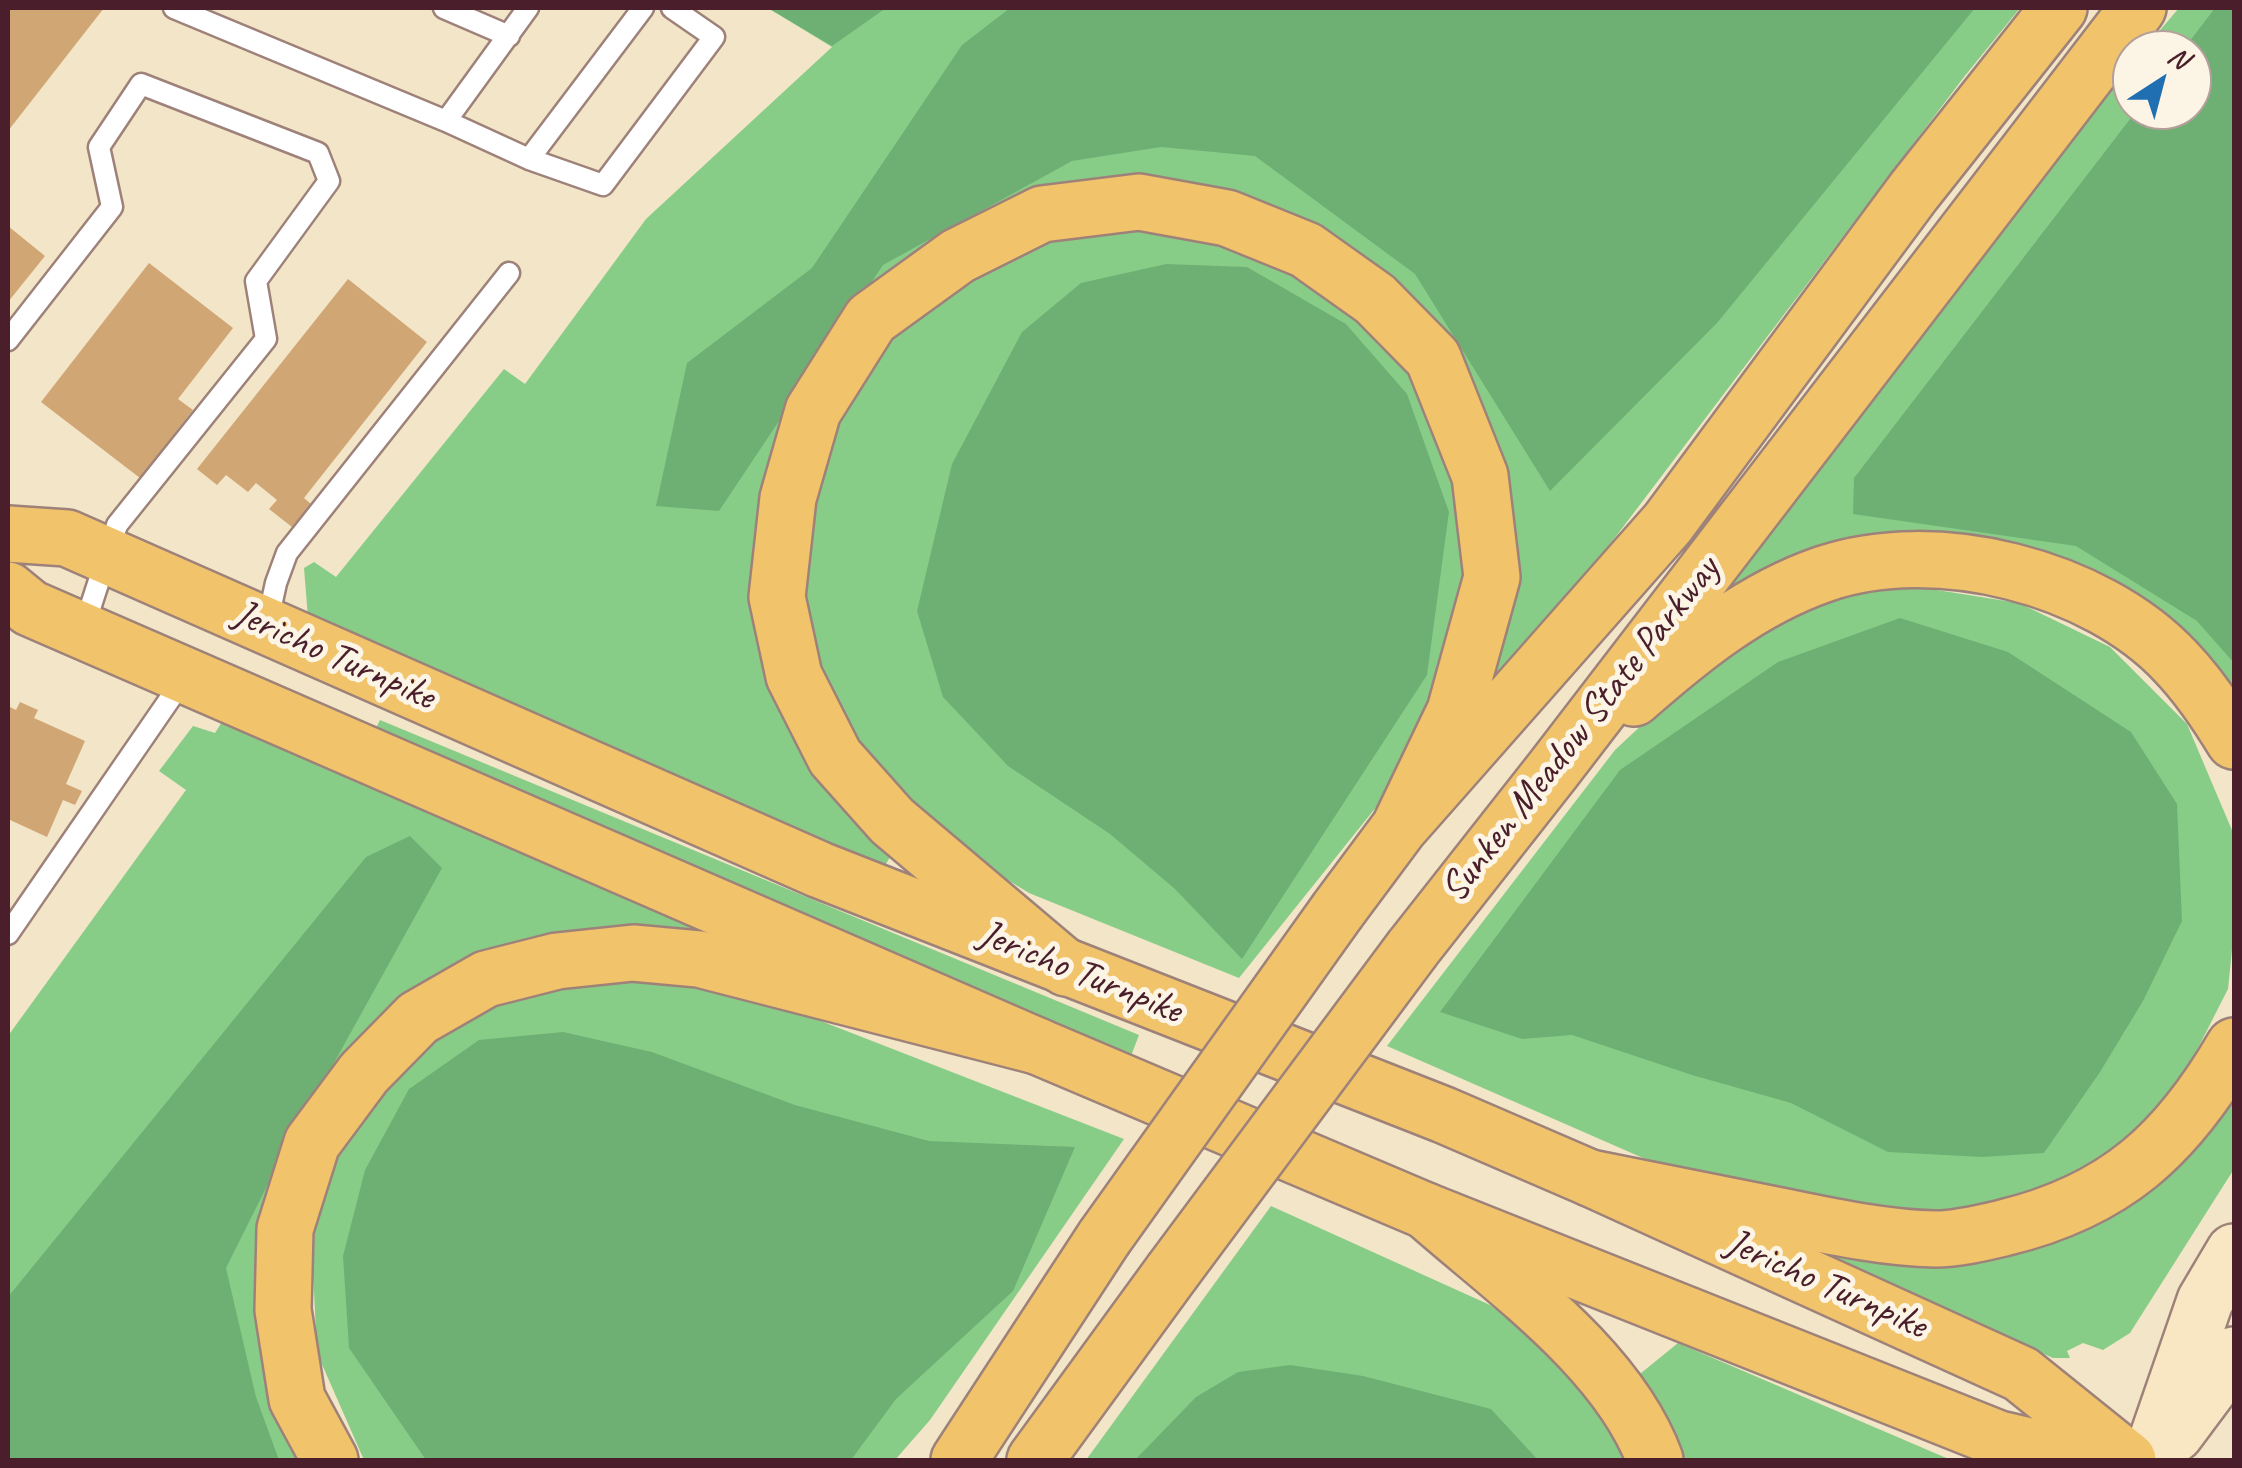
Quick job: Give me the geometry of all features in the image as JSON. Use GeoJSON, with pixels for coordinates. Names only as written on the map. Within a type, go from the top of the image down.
{"type":"FeatureCollection","features":[{"type":"Feature","properties":{"kind":"main road","name":"Sunken Meadow State Parkway"},"geometry":{"type":"LineString","coordinates":[[959,1460],[1104,1238],[1399,828],[1668,523],[1914,191],[2058,8]]}},
{"type":"Feature","properties":{"kind":"main road","name":"Sunken Meadow State Parkway"},"geometry":{"type":"LineString","coordinates":[[1036,1460],[1070,1436],[1172,1272],[1413,948],[2138,8]]}},
{"type":"Feature","properties":{"kind":"main road"},"geometry":{"type":"LineString","coordinates":[[1066,968],[892,821],[836,758],[794,676],[777,597],[788,498],[813,410],[871,318],[958,256],[1042,214],[1138,202],[1227,218],[1306,250],[1375,298],[1433,358],[1480,476],[1492,578],[1455,711],[1399,828]]}},
{"type":"Feature","properties":{"kind":"main road","name":"Jericho Turnpike"},"geometry":{"type":"LineString","coordinates":[[8,534],[67,538],[820,870],[1444,1115],[1590,1178],[2021,1374],[2128,1460]]}},
{"type":"Feature","properties":{"kind":"main road"},"geometry":{"type":"LineString","coordinates":[[1553,770],[1675,663],[1748,608],[1825,573],[1899,559],[1980,562],[2066,588],[2122,619],[2174,659],[2212,704],[2234,741]]}},
{"type":"Feature","properties":{"kind":"main road","name":"Jericho Turnpike"},"geometry":{"type":"LineString","coordinates":[[8,590],[30,608],[1036,1046],[1426,1210],[1999,1439],[2089,1460]]}},
{"type":"Feature","properties":{"kind":"main road"},"geometry":{"type":"LineString","coordinates":[[330,1460],[298,1399],[283,1310],[285,1229],[312,1143],[364,1073],[418,1018],[486,979],[557,960],[633,953],[699,959],[1036,1046]]}},
{"type":"Feature","properties":{"kind":"main road"},"geometry":{"type":"LineString","coordinates":[[1590,1178],[1847,1229],[1937,1239],[1992,1230],[2034,1221],[2123,1178],[2168,1140],[2204,1094],[2234,1046]]}},
{"type":"Feature","properties":{"kind":"main road"},"geometry":{"type":"LineString","coordinates":[[1426,1210],[1585,1351],[1620,1392],[1655,1460]]}},
{"type":"Feature","properties":{"kind":"main road"},"geometry":{"type":"LineString","coordinates":[[2152,1460],[2204,1301],[2234,1252]]}},
{"type":"Feature","properties":{"kind":"main road"},"geometry":{"type":"LineString","coordinates":[[2152,1460],[2234,1355]]}},
{"type":"Feature","properties":{"kind":"lane"},"geometry":{"type":"LineString","coordinates":[[174,8],[529,159],[603,185],[714,37],[672,8]]}},
{"type":"Feature","properties":{"kind":"lane"},"geometry":{"type":"LineString","coordinates":[[444,8],[509,36]]}},
{"type":"Feature","properties":{"kind":"lane"},"geometry":{"type":"LineString","coordinates":[[446,122],[528,8]]}},
{"type":"Feature","properties":{"kind":"lane"},"geometry":{"type":"LineString","coordinates":[[529,159],[643,8]]}},
{"type":"Feature","properties":{"kind":"lane"},"geometry":{"type":"LineString","coordinates":[[8,340],[112,207],[99,147],[141,84],[318,154],[329,182],[256,281],[266,339],[118,525],[83,631]]}},
{"type":"Feature","properties":{"kind":"lane"},"geometry":{"type":"LineString","coordinates":[[266,626],[287,553],[510,274]]}},
{"type":"Feature","properties":{"kind":"lane"},"geometry":{"type":"LineString","coordinates":[[8,934],[186,676]]}},
{"type":"Feature","properties":{"kind":"green space"},"geometry":{"type":"Polygon","coordinates":[[[768,8],[2020,8],[1448,758],[1509,569],[1505,464],[1449,351],[1119,184],[877,286],[762,559],[892,853],[884,868],[308,618],[304,568],[314,562],[336,577],[504,369],[525,384],[646,219],[832,47],[768,8]]]}},
{"type":"Feature","properties":{"kind":"green space"},"geometry":{"type":"Polygon","coordinates":[[[768,8],[886,8],[832,46],[768,8]]]}},
{"type":"Feature","properties":{"kind":"green space"},"geometry":{"type":"Polygon","coordinates":[[[1010,8],[1975,8],[1717,323],[1550,491],[1415,274],[1255,156],[1161,147],[1072,161],[883,265],[719,511],[656,506],[687,363],[812,268],[962,45],[1010,8]]]}},
{"type":"Feature","properties":{"kind":"green space"},"geometry":{"type":"Polygon","coordinates":[[[2179,8],[2234,8],[2234,713],[1994,545],[1677,636],[2030,184],[2112,87],[2112,130],[2212,130],[2212,30],[2160,30],[2179,8]]]}},
{"type":"Feature","properties":{"kind":"green space"},"geometry":{"type":"Polygon","coordinates":[[[2215,8],[2234,8],[2234,663],[2197,621],[2076,546],[1853,514],[1854,478],[2122,130],[2212,130],[2212,30],[2198,30],[2215,8]]]}},
{"type":"Feature","properties":{"kind":"green space"},"geometry":{"type":"Polygon","coordinates":[[[1116,225],[1247,241],[1371,314],[1444,418],[1474,572],[1436,704],[1381,801],[1239,978],[1029,893],[939,838],[872,771],[822,679],[799,557],[820,444],[887,331],[1007,250],[1116,225]]]}},
{"type":"Feature","properties":{"kind":"green space"},"geometry":{"type":"Polygon","coordinates":[[[1166,264],[1247,267],[1346,324],[1407,394],[1449,512],[1427,675],[1242,959],[1175,889],[1110,834],[1008,766],[943,697],[917,611],[952,464],[1022,332],[1081,283],[1166,264]]]}},
{"type":"Feature","properties":{"kind":"green space"},"geometry":{"type":"Polygon","coordinates":[[[1905,585],[2019,603],[2110,647],[2187,724],[2234,835],[2234,930],[2228,989],[2170,1103],[2070,1189],[1927,1220],[1775,1196],[1643,1158],[1387,1046],[1615,750],[1710,661],[1809,602],[1905,585]]]}},
{"type":"Feature","properties":{"kind":"green space"},"geometry":{"type":"Polygon","coordinates":[[[1900,618],[2008,652],[2131,732],[2177,804],[2182,921],[2143,1001],[2044,1153],[1982,1157],[1888,1152],[1791,1103],[1572,1035],[1522,1039],[1440,1012],[1620,770],[1778,662],[1900,618]]]}},
{"type":"Feature","properties":{"kind":"green space"},"geometry":{"type":"Polygon","coordinates":[[[225,717],[726,940],[578,931],[482,960],[291,1158],[307,1460],[8,1460],[8,1036],[186,790],[159,771],[193,726],[215,733],[225,717]]]}},
{"type":"Feature","properties":{"kind":"green space"},"geometry":{"type":"Polygon","coordinates":[[[380,720],[1139,1035],[1129,1061],[375,730],[380,720]]]}},
{"type":"Feature","properties":{"kind":"green space"},"geometry":{"type":"Polygon","coordinates":[[[410,836],[442,868],[279,1162],[226,1268],[256,1397],[279,1460],[8,1460],[8,1297],[366,857],[410,836]]]}},
{"type":"Feature","properties":{"kind":"green space"},"geometry":{"type":"Polygon","coordinates":[[[651,971],[772,1002],[1124,1139],[930,1420],[895,1460],[364,1460],[317,1353],[310,1210],[362,1100],[459,1013],[540,979],[651,971]]]}},
{"type":"Feature","properties":{"kind":"green space"},"geometry":{"type":"Polygon","coordinates":[[[563,1032],[652,1052],[795,1105],[929,1141],[1075,1147],[1013,1291],[896,1399],[851,1460],[426,1460],[349,1348],[343,1256],[365,1170],[409,1089],[479,1040],[563,1032]]]}},
{"type":"Feature","properties":{"kind":"green space"},"geometry":{"type":"Polygon","coordinates":[[[2234,1076],[2234,1169],[2130,1333],[2103,1350],[2083,1343],[2067,1351],[2070,1358],[2053,1358],[1805,1248],[1993,1253],[2234,1076]]]}},
{"type":"Feature","properties":{"kind":"green space"},"geometry":{"type":"Polygon","coordinates":[[[1271,1206],[1490,1305],[1576,1365],[1633,1460],[1086,1460],[1271,1206]]]}},
{"type":"Feature","properties":{"kind":"green space"},"geometry":{"type":"Polygon","coordinates":[[[1678,1343],[1951,1460],[1670,1460],[1635,1378],[1678,1343]]]}},
{"type":"Feature","properties":{"kind":"green space"},"geometry":{"type":"Polygon","coordinates":[[[1290,1365],[1363,1376],[1491,1409],[1538,1460],[1135,1460],[1196,1397],[1238,1372],[1290,1365]]]}},
{"type":"Feature","properties":{"kind":"building"},"geometry":{"type":"Polygon","coordinates":[[[8,8],[104,8],[8,131],[8,8]]]}},
{"type":"Feature","properties":{"kind":"building"},"geometry":{"type":"Polygon","coordinates":[[[8,226],[45,256],[8,302],[8,226]]]}},
{"type":"Feature","properties":{"kind":"building"},"geometry":{"type":"Polygon","coordinates":[[[149,263],[233,328],[178,399],[193,410],[140,478],[41,402],[149,263]]]}},
{"type":"Feature","properties":{"kind":"building"},"geometry":{"type":"Polygon","coordinates":[[[348,279],[427,342],[304,498],[311,504],[292,527],[269,509],[277,500],[256,483],[248,492],[226,475],[217,485],[197,469],[348,279]]]}},
{"type":"Feature","properties":{"kind":"building"},"geometry":{"type":"Polygon","coordinates":[[[20,702],[38,710],[34,718],[85,741],[66,784],[82,791],[75,805],[63,800],[47,837],[8,819],[8,706],[16,710],[20,702]]]}}]}
